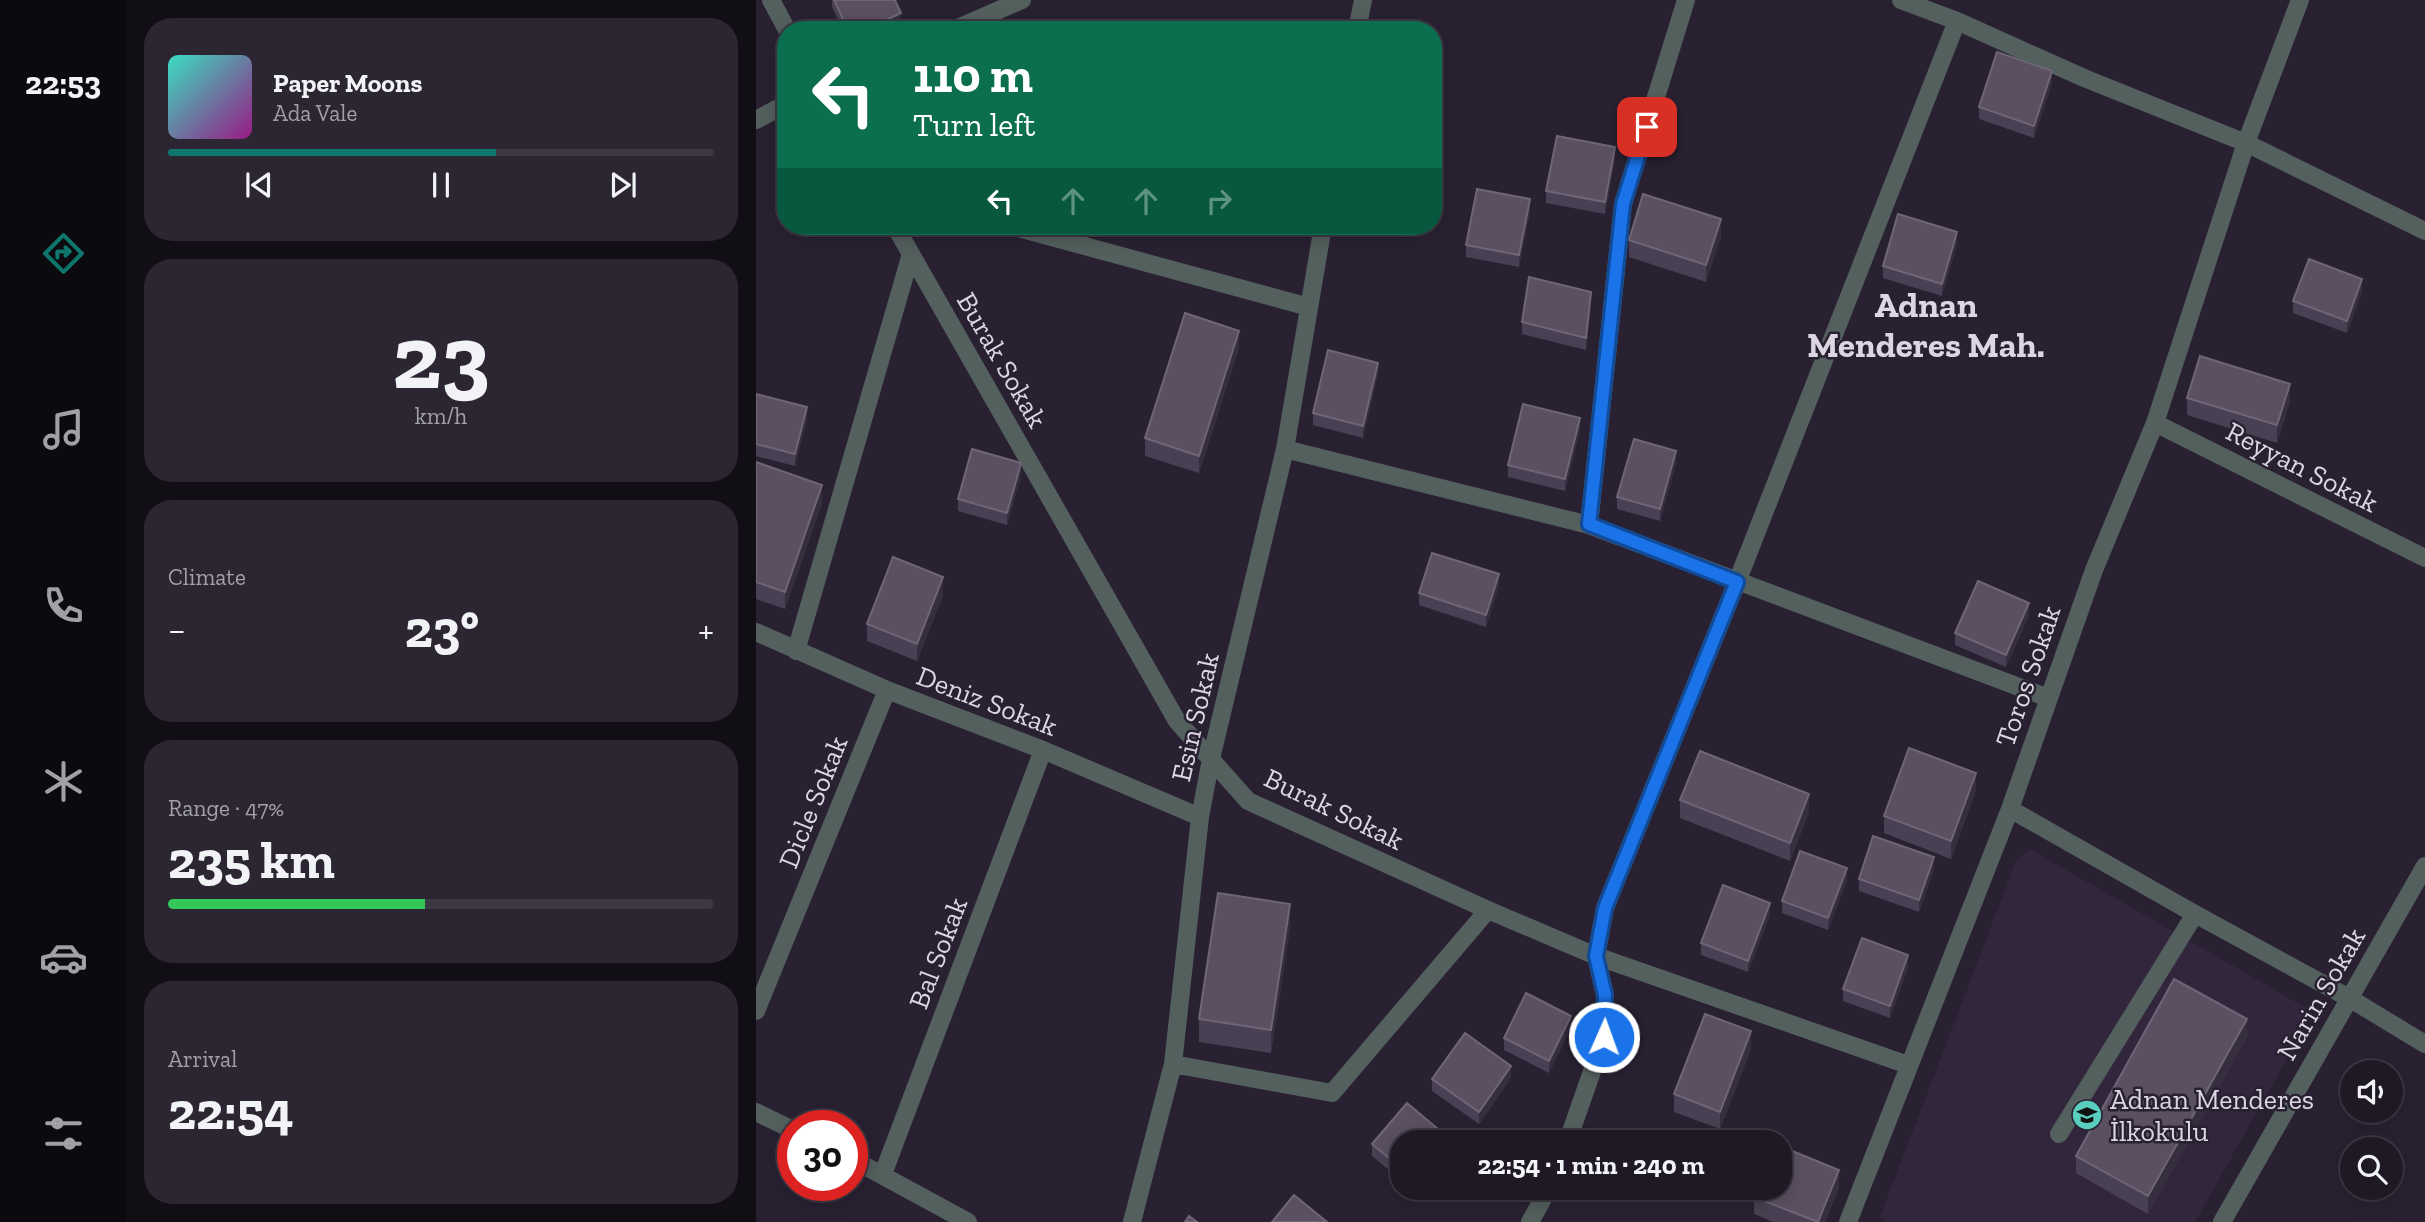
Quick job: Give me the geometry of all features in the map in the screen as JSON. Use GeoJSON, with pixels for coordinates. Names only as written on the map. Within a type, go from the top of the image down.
{"type":"FeatureCollection","features":[{"type":"Feature","properties":{"kind":"street"},"geometry":{"type":"LineString","coordinates":[[771,0],[782,21]]}},
{"type":"Feature","properties":{"kind":"street"},"geometry":{"type":"LineString","coordinates":[[974,21],[1022,0]]}},
{"type":"Feature","properties":{"kind":"street"},"geometry":{"type":"LineString","coordinates":[[1359,21],[1363,0]]}},
{"type":"Feature","properties":{"kind":"street"},"geometry":{"type":"LineString","coordinates":[[1589,524],[1623,204],[1686,0]]}},
{"type":"Feature","properties":{"kind":"street"},"geometry":{"type":"LineString","coordinates":[[1901,0],[2246,143],[2425,231]]}},
{"type":"Feature","properties":{"kind":"street","name":"Toros Sokak"},"geometry":{"type":"LineString","coordinates":[[1848,1222],[2010,809],[2094,570],[2155,423],[2246,143],[2300,0]]}},
{"type":"Feature","properties":{"kind":"street"},"geometry":{"type":"LineString","coordinates":[[1572,1130],[1604,1037],[1605,995],[1596,956],[1605,908],[1737,582],[1957,21]]}},
{"type":"Feature","properties":{"kind":"street"},"geometry":{"type":"LineString","coordinates":[[756,120],[777,109]]}},
{"type":"Feature","properties":{"kind":"street","name":"Burak Sokak"},"geometry":{"type":"LineString","coordinates":[[900,235],[1177,721],[1248,801],[1596,956],[1908,1065]]}},
{"type":"Feature","properties":{"kind":"street"},"geometry":{"type":"LineString","coordinates":[[1044,235],[1309,307]]}},
{"type":"Feature","properties":{"kind":"street","name":"Esin Sokak"},"geometry":{"type":"LineString","coordinates":[[1132,1222],[1172,1064],[1200,817],[1211,759],[1285,449],[1321,235]]}},
{"type":"Feature","properties":{"kind":"street"},"geometry":{"type":"LineString","coordinates":[[796,651],[911,254]]}},
{"type":"Feature","properties":{"kind":"street","name":"Reyyan Sokak"},"geometry":{"type":"LineString","coordinates":[[2155,423],[2425,558]]}},
{"type":"Feature","properties":{"kind":"street"},"geometry":{"type":"LineString","coordinates":[[1285,449],[1589,524],[2048,698]]}},
{"type":"Feature","properties":{"kind":"street","name":"Deniz Sokak"},"geometry":{"type":"LineString","coordinates":[[756,632],[887,690],[1043,750],[1200,817]]}},
{"type":"Feature","properties":{"kind":"street","name":"Dicle Sokak"},"geometry":{"type":"LineString","coordinates":[[756,1011],[887,690]]}},
{"type":"Feature","properties":{"kind":"street","name":"Bal Sokak"},"geometry":{"type":"LineString","coordinates":[[883,1174],[1043,750]]}},
{"type":"Feature","properties":{"kind":"street"},"geometry":{"type":"LineString","coordinates":[[2010,809],[2349,998],[2425,1044]]}},
{"type":"Feature","properties":{"kind":"street","name":"Narin Sokak"},"geometry":{"type":"LineString","coordinates":[[2222,1222],[2425,866]]}},
{"type":"Feature","properties":{"kind":"street"},"geometry":{"type":"LineString","coordinates":[[1172,1064],[1332,1093],[1488,910]]}},
{"type":"Feature","properties":{"kind":"street"},"geometry":{"type":"LineString","coordinates":[[2059,1134],[2195,914]]}},
{"type":"Feature","properties":{"kind":"street"},"geometry":{"type":"LineString","coordinates":[[756,1112],[777,1122]]}},
{"type":"Feature","properties":{"kind":"street"},"geometry":{"type":"LineString","coordinates":[[868,1167],[968,1222]]}},
{"type":"Feature","properties":{"kind":"street"},"geometry":{"type":"LineString","coordinates":[[1530,1222],[1542,1200]]}},
{"type":"Feature","properties":{"kind":"shaded area","name":"Adnan Menderes İlkokulu"},"geometry":{"type":"Polygon","coordinates":[[[2030,849],[2313,1012],[2195,1222],[1888,1222],[1880,1217],[2017,859],[2030,849]]]}},
{"type":"Feature","properties":{"kind":"building"},"geometry":{"type":"Polygon","coordinates":[[[834,0],[895,0],[901,13],[884,21],[844,21],[834,0]]]}},
{"type":"Feature","properties":{"kind":"building"},"geometry":{"type":"Polygon","coordinates":[[[1997,52],[2052,71],[2034,126],[1979,107],[1997,52]]]}},
{"type":"Feature","properties":{"kind":"building"},"geometry":{"type":"Polygon","coordinates":[[[1557,136],[1615,147],[1605,202],[1546,191],[1557,136]]]}},
{"type":"Feature","properties":{"kind":"building"},"geometry":{"type":"Polygon","coordinates":[[[1477,189],[1530,199],[1519,255],[1466,245],[1477,189]]]}},
{"type":"Feature","properties":{"kind":"building"},"geometry":{"type":"Polygon","coordinates":[[[1643,194],[1721,219],[1706,265],[1629,240],[1643,194]]]}},
{"type":"Feature","properties":{"kind":"building"},"geometry":{"type":"Polygon","coordinates":[[[1898,214],[1957,232],[1942,284],[1883,266],[1898,214]]]}},
{"type":"Feature","properties":{"kind":"building"},"geometry":{"type":"Polygon","coordinates":[[[2309,259],[2362,279],[2347,321],[2293,301],[2309,259]]]}},
{"type":"Feature","properties":{"kind":"building"},"geometry":{"type":"Polygon","coordinates":[[[1529,277],[1591,292],[1586,338],[1522,322],[1529,277]]]}},
{"type":"Feature","properties":{"kind":"building"},"geometry":{"type":"Polygon","coordinates":[[[1185,313],[1239,331],[1199,456],[1145,438],[1185,313]]]}},
{"type":"Feature","properties":{"kind":"building"},"geometry":{"type":"Polygon","coordinates":[[[1328,350],[1378,363],[1363,426],[1313,413],[1328,350]]]}},
{"type":"Feature","properties":{"kind":"building"},"geometry":{"type":"Polygon","coordinates":[[[2200,356],[2290,384],[2277,425],[2187,398],[2200,356]]]}},
{"type":"Feature","properties":{"kind":"building"},"geometry":{"type":"Polygon","coordinates":[[[756,394],[807,407],[795,454],[756,444],[756,394]]]}},
{"type":"Feature","properties":{"kind":"building"},"geometry":{"type":"Polygon","coordinates":[[[1523,404],[1580,418],[1565,479],[1508,465],[1523,404]]]}},
{"type":"Feature","properties":{"kind":"building"},"geometry":{"type":"Polygon","coordinates":[[[1634,439],[1676,451],[1660,509],[1617,497],[1634,439]]]}},
{"type":"Feature","properties":{"kind":"building"},"geometry":{"type":"Polygon","coordinates":[[[972,449],[1021,463],[1007,513],[958,499],[972,449]]]}},
{"type":"Feature","properties":{"kind":"building"},"geometry":{"type":"Polygon","coordinates":[[[756,462],[822,485],[785,592],[756,582],[756,462]]]}},
{"type":"Feature","properties":{"kind":"building"},"geometry":{"type":"Polygon","coordinates":[[[1432,553],[1499,574],[1486,615],[1419,593],[1432,553]]]}},
{"type":"Feature","properties":{"kind":"building"},"geometry":{"type":"Polygon","coordinates":[[[893,557],[943,577],[917,644],[867,624],[893,557]]]}},
{"type":"Feature","properties":{"kind":"building"},"geometry":{"type":"Polygon","coordinates":[[[1978,581],[2029,603],[2006,655],[1955,633],[1978,581]]]}},
{"type":"Feature","properties":{"kind":"building"},"geometry":{"type":"Polygon","coordinates":[[[1909,748],[1976,773],[1951,841],[1884,816],[1909,748]]]}},
{"type":"Feature","properties":{"kind":"building"},"geometry":{"type":"Polygon","coordinates":[[[1700,751],[1809,794],[1790,843],[1680,800],[1700,751]]]}},
{"type":"Feature","properties":{"kind":"building"},"geometry":{"type":"Polygon","coordinates":[[[1873,836],[1934,857],[1919,900],[1859,879],[1873,836]]]}},
{"type":"Feature","properties":{"kind":"building"},"geometry":{"type":"Polygon","coordinates":[[[1800,851],[1847,868],[1828,918],[1782,901],[1800,851]]]}},
{"type":"Feature","properties":{"kind":"building"},"geometry":{"type":"Polygon","coordinates":[[[1723,885],[1770,903],[1748,961],[1701,943],[1723,885]]]}},
{"type":"Feature","properties":{"kind":"building"},"geometry":{"type":"Polygon","coordinates":[[[1218,893],[1290,904],[1271,1030],[1199,1019],[1218,893]]]}},
{"type":"Feature","properties":{"kind":"building"},"geometry":{"type":"Polygon","coordinates":[[[1862,938],[1908,955],[1890,1006],[1843,989],[1862,938]]]}},
{"type":"Feature","properties":{"kind":"building"},"geometry":{"type":"Polygon","coordinates":[[[2174,979],[2247,1019],[2148,1196],[2076,1156],[2174,979]]]}},
{"type":"Feature","properties":{"kind":"building"},"geometry":{"type":"Polygon","coordinates":[[[1526,993],[1571,1016],[1549,1061],[1504,1038],[1526,993]]]}},
{"type":"Feature","properties":{"kind":"building"},"geometry":{"type":"Polygon","coordinates":[[[1705,1014],[1751,1031],[1720,1112],[1674,1094],[1705,1014]]]}},
{"type":"Feature","properties":{"kind":"building"},"geometry":{"type":"Polygon","coordinates":[[[1465,1033],[1511,1066],[1479,1112],[1432,1079],[1465,1033]]]}},
{"type":"Feature","properties":{"kind":"building"},"geometry":{"type":"Polygon","coordinates":[[[1407,1103],[1439,1130],[1390,1130],[1390,1159],[1372,1144],[1407,1103]]]}},
{"type":"Feature","properties":{"kind":"building"},"geometry":{"type":"Polygon","coordinates":[[[1792,1151],[1839,1170],[1818,1222],[1762,1200],[1792,1200],[1792,1151]]]}},
{"type":"Feature","properties":{"kind":"building"},"geometry":{"type":"Polygon","coordinates":[[[1294,1195],[1327,1222],[1272,1222],[1294,1195]]]}},
{"type":"Feature","properties":{"kind":"building"},"geometry":{"type":"Polygon","coordinates":[[[1189,1216],[1197,1222],[1185,1222],[1189,1216]]]}},
{"type":"Feature","properties":{"kind":"place","name":"Adnan Menderes İlkokulu"},"geometry":{"type":"Point","coordinates":[2087,1115]}},
{"type":"Feature","properties":{"kind":"district","name":"Adnan Menderes Mah."},"geometry":{"type":"Point","coordinates":[1926,325]}},
{"type":"Feature","properties":{"kind":"route"},"geometry":{"type":"LineString","coordinates":[[1604,1037],[1605,995],[1596,956],[1605,908],[1737,582],[1589,524],[1623,204],[1647,127]]}}]}
